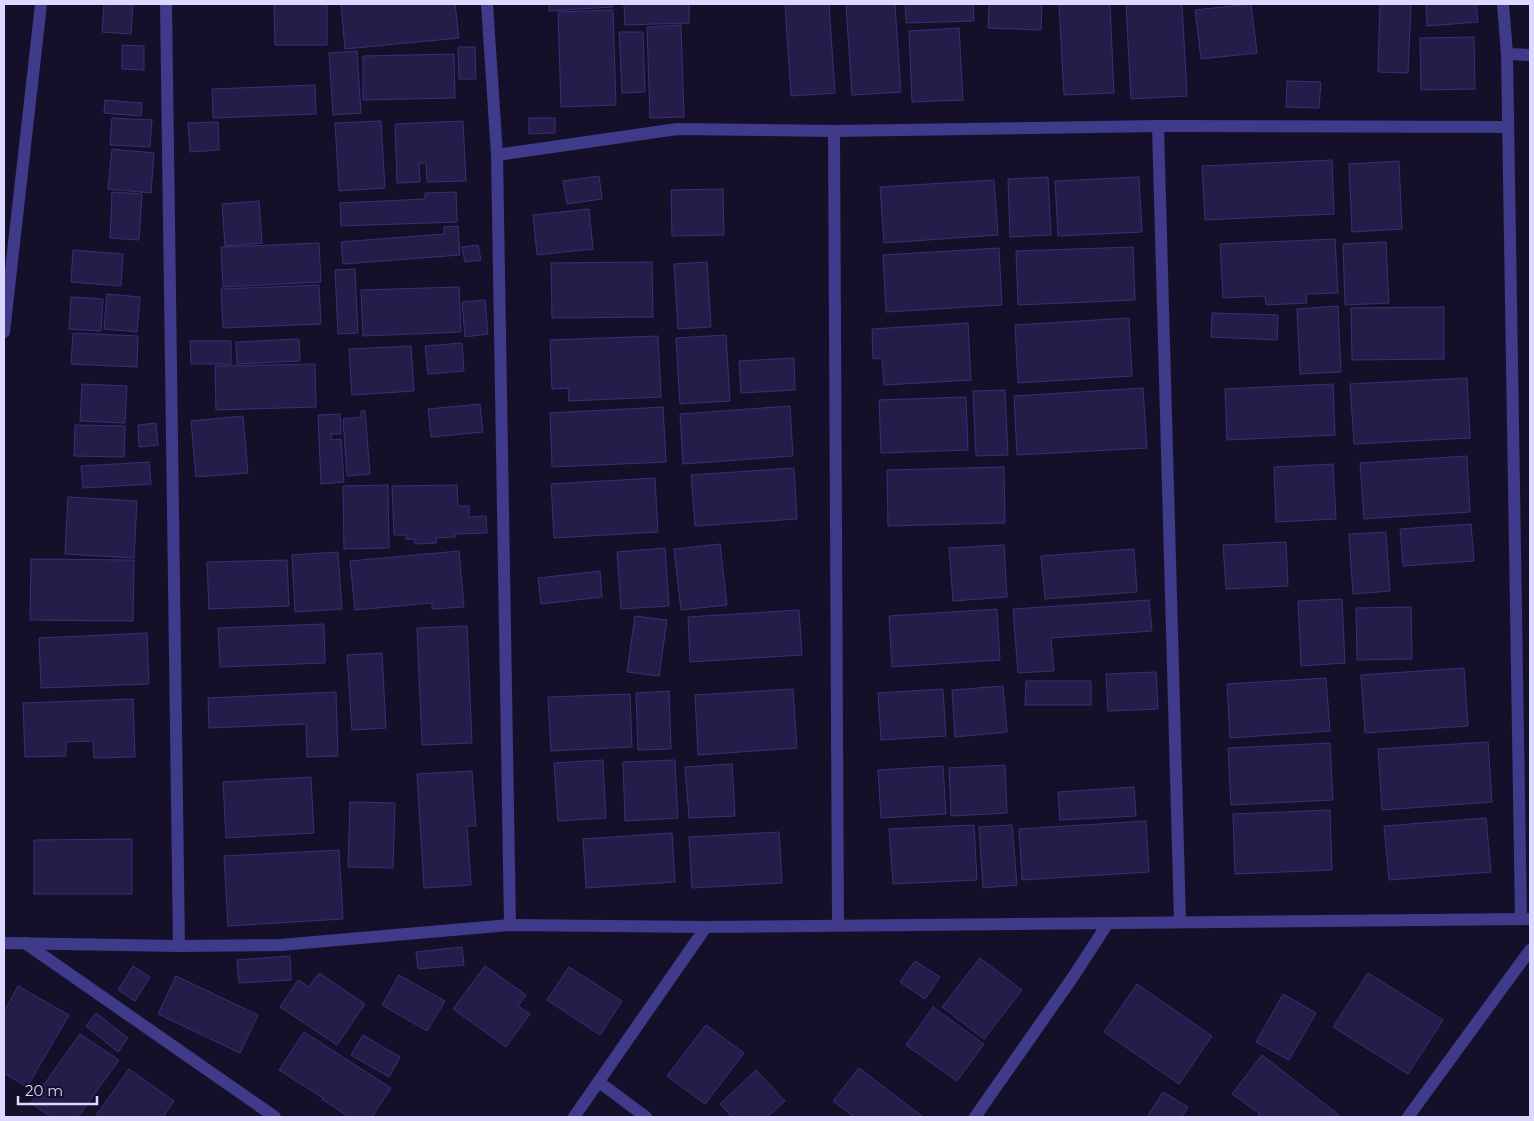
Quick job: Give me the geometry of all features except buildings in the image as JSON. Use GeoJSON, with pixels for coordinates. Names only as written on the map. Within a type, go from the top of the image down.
{"type":"FeatureCollection","features":[{"type":"Feature","properties":{"kind":"street"},"geometry":{"type":"LineString","coordinates":[[4,332],[41,4]]}},
{"type":"Feature","properties":{"kind":"street"},"geometry":{"type":"LineString","coordinates":[[166,4],[178,946]]}},
{"type":"Feature","properties":{"kind":"street"},"geometry":{"type":"LineString","coordinates":[[487,4],[497,156],[510,925]]}},
{"type":"Feature","properties":{"kind":"street"},"geometry":{"type":"LineString","coordinates":[[4,943],[280,946],[510,925],[706,927],[1525,919],[1507,127],[1507,54],[1503,4]]}},
{"type":"Feature","properties":{"kind":"street"},"geometry":{"type":"LineString","coordinates":[[1507,54],[1530,55]]}},
{"type":"Feature","properties":{"kind":"street"},"geometry":{"type":"LineString","coordinates":[[497,156],[677,129],[834,131],[1158,126],[1507,127]]}},
{"type":"Feature","properties":{"kind":"street"},"geometry":{"type":"LineString","coordinates":[[1158,126],[1180,922]]}},
{"type":"Feature","properties":{"kind":"street"},"geometry":{"type":"LineString","coordinates":[[834,131],[838,925]]}},
{"type":"Feature","properties":{"kind":"street"},"geometry":{"type":"LineString","coordinates":[[975,1117],[1068,984],[1108,923]]}},
{"type":"Feature","properties":{"kind":"street"},"geometry":{"type":"LineString","coordinates":[[574,1117],[706,927]]}},
{"type":"Feature","properties":{"kind":"street"},"geometry":{"type":"LineString","coordinates":[[25,943],[275,1117]]}},
{"type":"Feature","properties":{"kind":"street"},"geometry":{"type":"LineString","coordinates":[[1408,1117],[1530,950]]}},
{"type":"Feature","properties":{"kind":"street"},"geometry":{"type":"LineString","coordinates":[[599,1082],[646,1117]]}}]}
